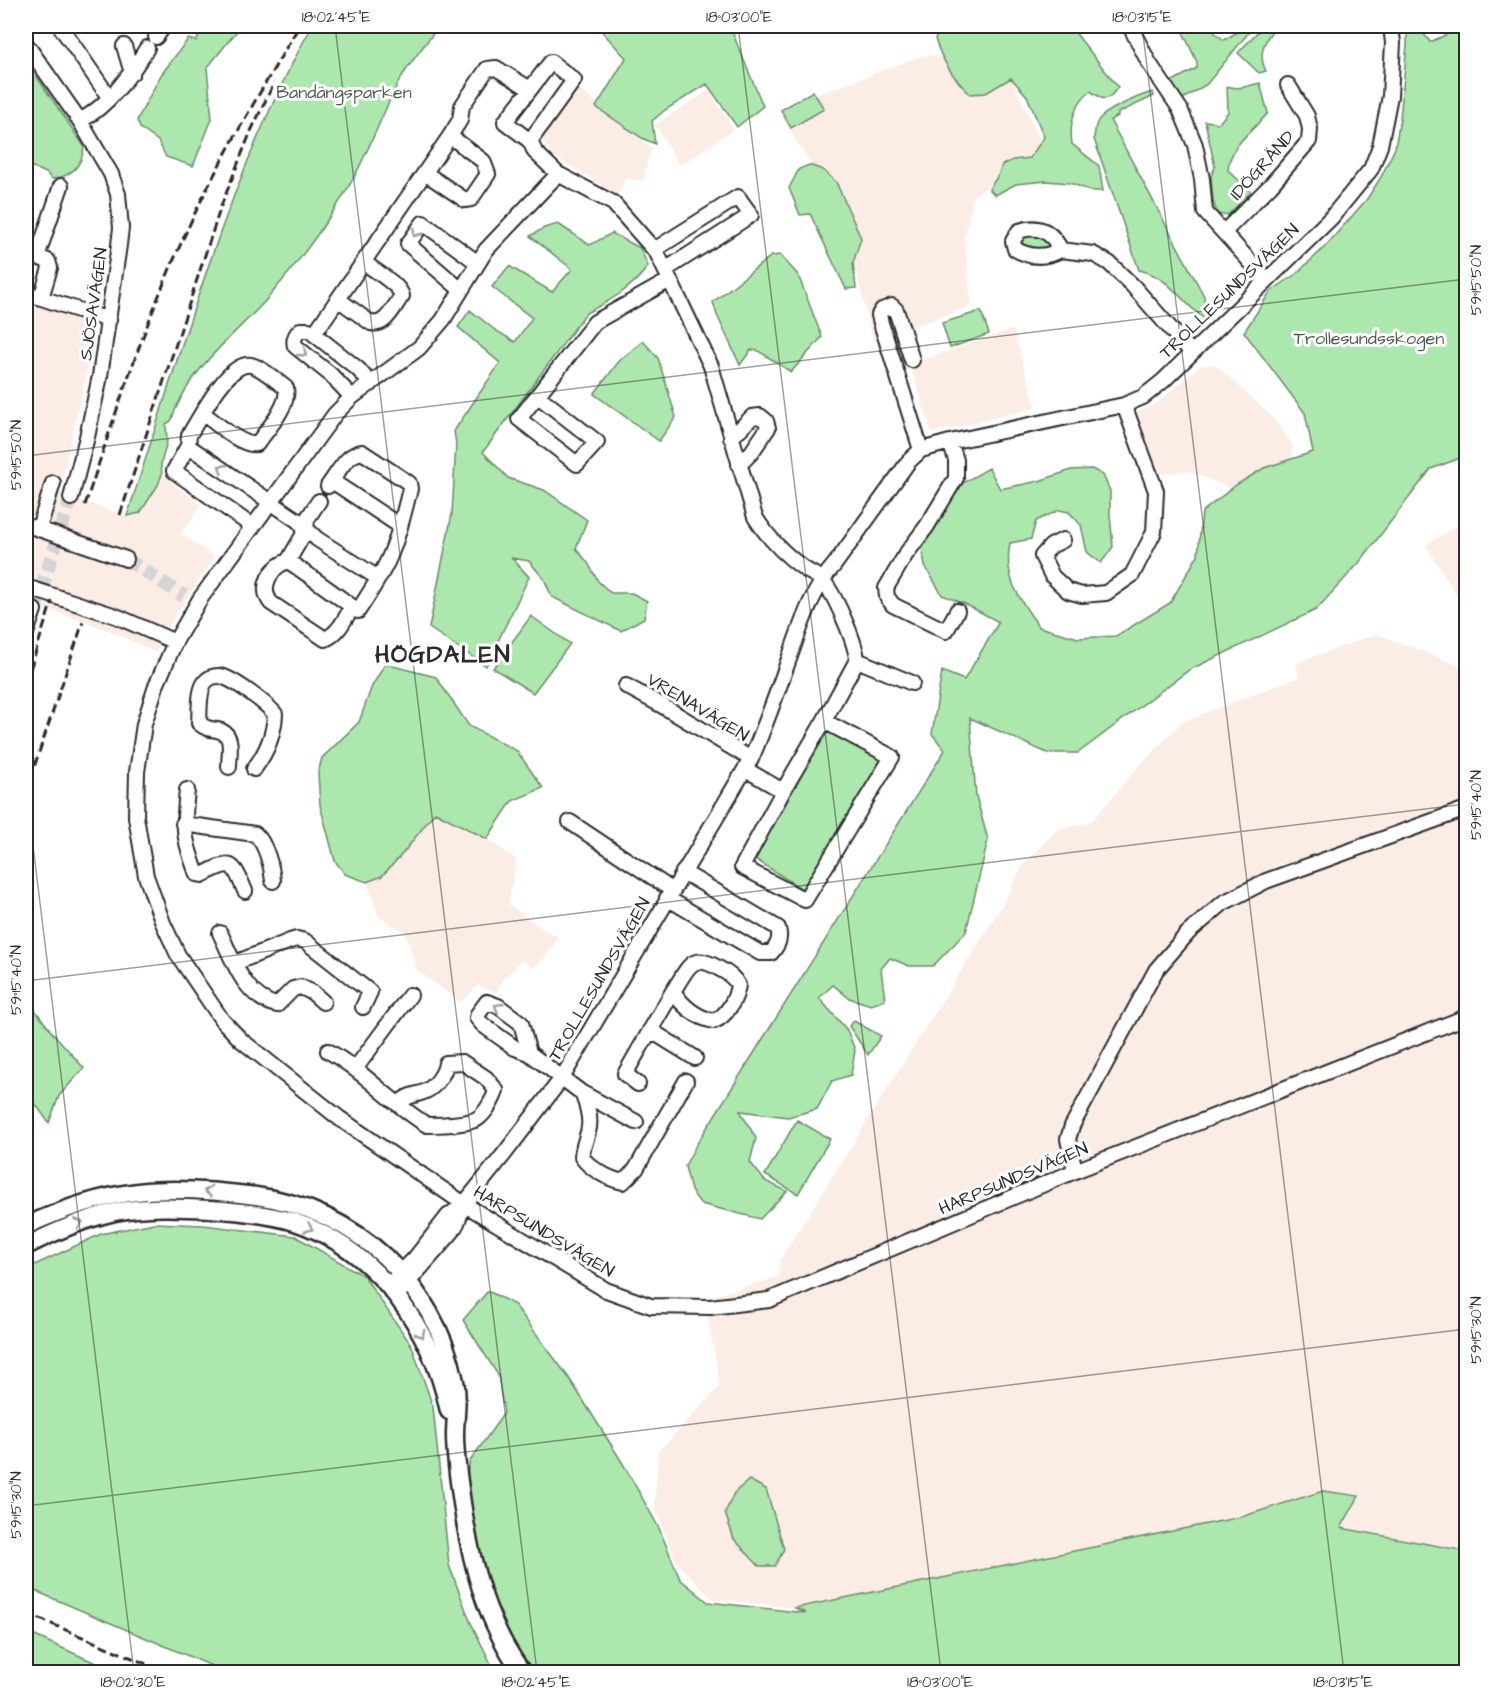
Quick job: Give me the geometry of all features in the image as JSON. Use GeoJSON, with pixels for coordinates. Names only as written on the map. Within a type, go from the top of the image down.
{"type":"FeatureCollection","features":[{"type":"Feature","properties":{"kind":"main road"},"geometry":{"type":"LineString","coordinates":[[26,1226],[74,1206],[123,1193],[164,1189],[277,1199],[326,1216],[374,1246],[406,1277],[419,1294],[433,1318],[447,1351],[455,1383],[457,1409],[455,1435]]}},
{"type":"Feature","properties":{"kind":"main road"},"geometry":{"type":"LineString","coordinates":[[26,1246],[76,1224],[114,1212],[169,1207],[248,1212],[296,1223],[321,1233],[356,1255],[393,1290],[414,1321],[433,1358],[444,1386],[455,1435],[461,1493],[474,1569],[497,1632],[522,1672]]}},
{"type":"Feature","properties":{"kind":"street"},"geometry":{"type":"LineString","coordinates":[[60,26],[109,97]]}},
{"type":"Feature","properties":{"kind":"street"},"geometry":{"type":"LineString","coordinates":[[80,121],[100,108],[132,73],[164,26]]}},
{"type":"Feature","properties":{"kind":"street"},"geometry":{"type":"LineString","coordinates":[[1130,26],[1149,63],[1180,109],[1195,145],[1202,179],[1205,212],[1267,280]]}},
{"type":"Feature","properties":{"kind":"street","name":"TROLLESUNDSVÄGEN"},"geometry":{"type":"LineString","coordinates":[[393,1290],[447,1228],[448,1216],[464,1204],[562,1078],[748,764],[764,730],[805,614],[821,579],[835,564],[909,461],[921,450],[950,442],[1124,405],[1143,397],[1163,381],[1331,218],[1371,169],[1380,146],[1390,96],[1393,43],[1391,26]]}},
{"type":"Feature","properties":{"kind":"street","name":"SJÖSAVÄGEN"},"geometry":{"type":"LineString","coordinates":[[26,44],[80,121],[111,174],[118,194],[121,228],[109,320],[92,417],[71,498]]}},
{"type":"Feature","properties":{"kind":"street"},"geometry":{"type":"LineString","coordinates":[[124,46],[132,73]]}},
{"type":"Feature","properties":{"kind":"street"},"geometry":{"type":"LineString","coordinates":[[530,141],[574,80],[551,62],[505,122],[530,141],[535,152],[558,174],[613,203],[654,250],[711,366],[755,517],[763,530],[791,558],[821,579],[830,593],[856,650],[857,660],[742,867],[806,900],[892,757],[824,722]]}},
{"type":"Feature","properties":{"kind":"street"},"geometry":{"type":"LineString","coordinates":[[314,334],[365,263],[450,136],[460,120],[462,106],[487,69],[496,68],[530,89]]}},
{"type":"Feature","properties":{"kind":"street","name":"IDÖGRÄND"},"geometry":{"type":"LineString","coordinates":[[1224,232],[1270,186],[1309,141],[1310,129],[1307,116],[1288,85]]}},
{"type":"Feature","properties":{"kind":"street"},"geometry":{"type":"LineString","coordinates":[[425,173],[465,200],[471,200],[484,183],[488,174],[483,161],[450,136]]}},
{"type":"Feature","properties":{"kind":"street","name":"HARPSUNDSVÄGEN"},"geometry":{"type":"LineString","coordinates":[[558,174],[486,250],[443,320],[419,348],[352,397],[335,414],[200,599],[176,642],[156,686],[138,752],[136,817],[146,876],[159,915],[178,955],[222,1020],[241,1040],[339,1118],[464,1204],[606,1290],[651,1306],[710,1307],[769,1300],[1075,1171],[1467,1017]]}},
{"type":"Feature","properties":{"kind":"street"},"geometry":{"type":"LineString","coordinates":[[40,298],[50,268],[48,261],[31,256],[61,186]]}},
{"type":"Feature","properties":{"kind":"street"},"geometry":{"type":"LineString","coordinates":[[537,396],[597,442],[577,464],[519,419],[537,396],[595,322],[668,275],[751,215],[738,197],[654,250]]}},
{"type":"Feature","properties":{"kind":"street"},"geometry":{"type":"LineString","coordinates":[[461,290],[408,244],[423,223],[478,263]]}},
{"type":"Feature","properties":{"kind":"street"},"geometry":{"type":"LineString","coordinates":[[1061,250],[1093,254],[1109,263],[1133,286],[1191,353]]}},
{"type":"Feature","properties":{"kind":"street"},"geometry":{"type":"LineString","coordinates":[[339,300],[371,323],[378,324],[383,322],[402,296],[397,286],[365,263]]}},
{"type":"Feature","properties":{"kind":"street"},"geometry":{"type":"LineString","coordinates":[[26,293],[109,320]]}},
{"type":"Feature","properties":{"kind":"street"},"geometry":{"type":"LineString","coordinates":[[912,360],[896,310],[892,306],[887,307],[879,315],[921,450]]}},
{"type":"Feature","properties":{"kind":"street"},"geometry":{"type":"LineString","coordinates":[[352,397],[331,375],[295,346],[296,334],[300,330],[309,330],[358,369],[371,384]]}},
{"type":"Feature","properties":{"kind":"street"},"geometry":{"type":"LineString","coordinates":[[203,413],[240,440],[252,445],[257,444],[285,404],[288,393],[286,388],[258,368],[250,365],[241,366],[225,380],[203,413],[189,435],[188,446],[174,471],[252,526]]}},
{"type":"Feature","properties":{"kind":"street"},"geometry":{"type":"LineString","coordinates":[[1063,540],[1052,546],[1042,556],[1052,576],[1068,591],[1074,593],[1082,595],[1106,593],[1132,575],[1154,532],[1156,491],[1124,405]]}},
{"type":"Feature","properties":{"kind":"street"},"geometry":{"type":"LineString","coordinates":[[731,438],[752,417],[760,416],[766,421],[768,428],[751,453],[739,465]]}},
{"type":"Feature","properties":{"kind":"street"},"geometry":{"type":"LineString","coordinates":[[950,442],[956,460],[956,478],[886,588],[887,597],[893,605],[946,631],[957,611]]}},
{"type":"Feature","properties":{"kind":"street"},"geometry":{"type":"LineString","coordinates":[[188,446],[378,578]]}},
{"type":"Feature","properties":{"kind":"street"},"geometry":{"type":"LineString","coordinates":[[288,561],[358,611],[389,557],[400,526],[410,489],[405,479],[362,452],[356,453],[348,458],[330,483],[400,526]]}},
{"type":"Feature","properties":{"kind":"street"},"geometry":{"type":"LineString","coordinates":[[53,483],[36,527],[126,559]]}},
{"type":"Feature","properties":{"kind":"street"},"geometry":{"type":"LineString","coordinates":[[319,501],[307,519],[306,530],[288,561],[280,564],[266,584],[266,597],[271,603],[325,639],[331,637],[338,629],[352,607]]}},
{"type":"Feature","properties":{"kind":"street"},"geometry":{"type":"LineString","coordinates":[[26,587],[116,616],[176,642]]}},
{"type":"Feature","properties":{"kind":"street"},"geometry":{"type":"LineString","coordinates":[[26,633],[34,610]]}},
{"type":"Feature","properties":{"kind":"street"},"geometry":{"type":"LineString","coordinates":[[857,660],[912,683]]}},
{"type":"Feature","properties":{"kind":"street"},"geometry":{"type":"LineString","coordinates":[[229,766],[230,739],[227,734],[220,730],[208,729],[199,723],[204,683],[210,677],[224,677],[275,714],[267,749],[254,769]]}},
{"type":"Feature","properties":{"kind":"street","name":"VRENAVÄGEN"},"geometry":{"type":"LineString","coordinates":[[627,686],[646,696],[748,764]]}},
{"type":"Feature","properties":{"kind":"street"},"geometry":{"type":"LineString","coordinates":[[748,764],[783,790]]}},
{"type":"Feature","properties":{"kind":"street"},"geometry":{"type":"LineString","coordinates":[[187,790],[183,825],[186,844],[197,874],[202,875],[222,865],[230,865],[236,869],[245,891]]}},
{"type":"Feature","properties":{"kind":"street"},"geometry":{"type":"LineString","coordinates":[[1075,1171],[1068,1139],[1072,1125],[1156,970],[1188,933],[1223,903],[1266,881],[1467,809]]}},
{"type":"Feature","properties":{"kind":"street","name":"TROLLESUNDSVÄGEN"},"geometry":{"type":"LineString","coordinates":[[570,822],[670,894],[760,953],[771,953],[777,946],[780,937],[778,928],[683,872]]}},
{"type":"Feature","properties":{"kind":"street"},"geometry":{"type":"LineString","coordinates":[[183,825],[255,834],[260,838],[272,871],[273,881]]}},
{"type":"Feature","properties":{"kind":"street"},"geometry":{"type":"LineString","coordinates":[[220,933],[247,986],[271,1004],[277,1005],[293,989],[302,987],[314,993],[323,1002]]}},
{"type":"Feature","properties":{"kind":"street"},"geometry":{"type":"LineString","coordinates":[[234,963],[290,941],[297,939],[305,941],[370,992],[363,1007]]}},
{"type":"Feature","properties":{"kind":"street"},"geometry":{"type":"LineString","coordinates":[[638,1084],[625,1074],[650,1030],[691,965],[699,960],[708,961],[728,973],[738,986],[726,1012],[720,1019],[714,1021],[692,1012],[679,1002],[674,992]]}},
{"type":"Feature","properties":{"kind":"street"},"geometry":{"type":"LineString","coordinates":[[355,1069],[410,995]]}},
{"type":"Feature","properties":{"kind":"street"},"geometry":{"type":"LineString","coordinates":[[650,1030],[695,1058]]}},
{"type":"Feature","properties":{"kind":"street"},"geometry":{"type":"LineString","coordinates":[[328,1052],[355,1069],[399,1104],[427,1125],[476,1119],[483,1113],[496,1090],[486,1078],[462,1062],[446,1063],[445,1071],[429,1090],[411,1095],[399,1104]]}},
{"type":"Feature","properties":{"kind":"street","name":"TROLLESUNDSVÄGEN"},"geometry":{"type":"LineString","coordinates":[[529,1053],[582,1093],[636,1122]]}},
{"type":"Feature","properties":{"kind":"street"},"geometry":{"type":"LineString","coordinates":[[582,1093],[587,1104],[590,1125],[582,1149],[582,1157],[594,1168],[623,1182],[636,1169],[686,1081]]}},
{"type":"Feature","properties":{"kind":"shaded area"},"geometry":{"type":"Polygon","coordinates":[[[924,55],[1005,65],[1045,151],[974,195],[964,238],[972,306],[873,340],[842,214],[783,119],[784,107],[924,55]]]}},
{"type":"Feature","properties":{"kind":"shaded area"},"geometry":{"type":"Polygon","coordinates":[[[574,85],[651,148],[643,180],[625,179],[618,195],[552,155],[538,134],[574,85]]]}},
{"type":"Feature","properties":{"kind":"shaded area"},"geometry":{"type":"Polygon","coordinates":[[[709,90],[734,129],[680,166],[655,125],[709,90]]]}},
{"type":"Feature","properties":{"kind":"shaded area"},"geometry":{"type":"Polygon","coordinates":[[[26,289],[98,313],[59,493],[127,516],[140,513],[158,485],[162,474],[201,505],[181,534],[215,557],[170,623],[156,653],[111,631],[26,602],[26,289]]]}},
{"type":"Feature","properties":{"kind":"shaded area"},"geometry":{"type":"Polygon","coordinates":[[[1013,329],[1036,408],[932,433],[910,364],[1013,329]]]}},
{"type":"Feature","properties":{"kind":"shaded area"},"geometry":{"type":"Polygon","coordinates":[[[1215,364],[1273,418],[1293,445],[1292,463],[1252,485],[1229,488],[1189,471],[1154,474],[1135,465],[1125,417],[1156,404],[1200,366],[1215,364]]]}},
{"type":"Feature","properties":{"kind":"shaded area"},"geometry":{"type":"Polygon","coordinates":[[[1466,520],[1466,611],[1426,545],[1466,520]]]}},
{"type":"Feature","properties":{"kind":"shaded area"},"geometry":{"type":"Polygon","coordinates":[[[1377,634],[1461,666],[1466,670],[1466,1551],[1340,1527],[1323,1491],[1241,1517],[795,1608],[713,1599],[677,1564],[655,1507],[658,1452],[720,1386],[705,1298],[779,1277],[780,1260],[1002,906],[1022,867],[1056,831],[1092,821],[1133,773],[1182,722],[1299,677],[1296,663],[1377,634]]]}},
{"type":"Feature","properties":{"kind":"shaded area"},"geometry":{"type":"Polygon","coordinates":[[[435,812],[487,839],[517,860],[508,904],[544,930],[559,937],[536,966],[531,967],[522,960],[504,978],[496,993],[478,985],[461,1003],[417,970],[405,932],[379,917],[367,882],[383,876],[435,812]]]}},
{"type":"Feature","properties":{"kind":"green space"},"geometry":{"type":"Polygon","coordinates":[[[204,26],[241,26],[207,68],[212,119],[193,166],[166,157],[158,141],[140,128],[137,120],[161,75],[188,39],[196,41],[204,26]]]}},
{"type":"Feature","properties":{"kind":"green space","name":"Bandängsparken"},"geometry":{"type":"Polygon","coordinates":[[[312,26],[439,26],[401,77],[354,178],[320,230],[268,298],[213,355],[188,385],[171,421],[166,424],[167,441],[158,485],[140,513],[127,516],[187,328],[231,205],[282,84],[312,26]]]}},
{"type":"Feature","properties":{"kind":"green space"},"geometry":{"type":"Polygon","coordinates":[[[597,26],[735,26],[731,29],[763,106],[737,127],[707,84],[665,110],[652,121],[655,144],[642,138],[596,107],[626,58],[597,26]]]}},
{"type":"Feature","properties":{"kind":"green space"},"geometry":{"type":"Polygon","coordinates":[[[941,26],[1070,26],[1118,87],[1110,97],[1103,99],[1090,91],[1080,102],[1072,122],[1072,144],[1099,166],[1103,191],[1092,191],[1070,183],[1046,181],[1016,184],[995,195],[989,189],[1002,165],[1013,160],[1030,158],[1044,137],[1027,96],[1011,78],[986,93],[970,94],[964,88],[949,69],[935,39],[941,26]]]}},
{"type":"Feature","properties":{"kind":"green space"},"geometry":{"type":"Polygon","coordinates":[[[1180,26],[1211,26],[1214,32],[1224,40],[1241,30],[1241,26],[1254,26],[1207,84],[1183,99],[1169,83],[1197,68],[1197,62],[1180,26]]]}},
{"type":"Feature","properties":{"kind":"green space"},"geometry":{"type":"Polygon","coordinates":[[[1263,26],[1276,26],[1262,53],[1266,71],[1259,73],[1238,53],[1263,26]]]}},
{"type":"Feature","properties":{"kind":"green space","name":"Trollesundsskogen"},"geometry":{"type":"Polygon","coordinates":[[[1407,26],[1418,26],[1430,42],[1466,26],[1466,456],[1431,469],[1359,563],[1316,610],[1189,670],[1078,753],[1047,753],[970,718],[976,796],[988,840],[966,932],[933,966],[909,966],[890,958],[881,969],[885,1000],[871,1005],[849,998],[833,985],[819,998],[847,1030],[855,1050],[851,1075],[832,1081],[817,1109],[788,1117],[740,1111],[756,1138],[750,1162],[765,1181],[787,1191],[760,1219],[701,1204],[691,1191],[685,1166],[696,1145],[945,750],[932,734],[942,671],[964,680],[999,622],[942,595],[925,566],[921,543],[941,506],[961,484],[989,468],[1000,489],[1039,481],[1071,470],[1092,469],[1103,475],[1110,491],[1113,547],[1101,563],[1087,552],[1081,525],[1069,512],[1059,510],[1036,521],[1031,539],[1010,543],[1008,556],[1011,578],[1020,598],[1039,627],[1078,638],[1116,636],[1170,603],[1198,555],[1202,512],[1236,485],[1264,468],[1313,452],[1305,413],[1244,332],[1270,292],[1296,274],[1323,249],[1367,199],[1381,177],[1395,148],[1400,119],[1407,26]]]}},
{"type":"Feature","properties":{"kind":"green space"},"geometry":{"type":"Polygon","coordinates":[[[26,61],[84,146],[81,159],[75,169],[59,178],[52,179],[46,173],[26,164],[26,61]]]}},
{"type":"Feature","properties":{"kind":"green space"},"geometry":{"type":"Polygon","coordinates":[[[1260,83],[1268,113],[1237,146],[1228,170],[1251,192],[1229,214],[1221,215],[1217,213],[1213,201],[1211,176],[1215,167],[1205,121],[1219,123],[1228,112],[1227,86],[1240,88],[1260,83]]]}},
{"type":"Feature","properties":{"kind":"green space"},"geometry":{"type":"Polygon","coordinates":[[[813,91],[824,109],[791,128],[781,110],[813,91]]]}},
{"type":"Feature","properties":{"kind":"green space"},"geometry":{"type":"Polygon","coordinates":[[[1153,92],[1154,96],[1118,113],[1118,116],[1110,120],[1204,296],[1206,320],[1168,284],[1150,273],[1139,270],[1094,139],[1096,124],[1101,117],[1126,102],[1153,92]]]}},
{"type":"Feature","properties":{"kind":"green space"},"geometry":{"type":"Polygon","coordinates":[[[809,165],[823,170],[836,182],[861,238],[853,263],[856,288],[846,289],[810,214],[800,215],[789,188],[799,169],[809,165]]]}},
{"type":"Feature","properties":{"kind":"green space"},"geometry":{"type":"Polygon","coordinates":[[[558,224],[590,245],[612,233],[640,248],[648,266],[620,293],[586,313],[483,452],[508,478],[544,490],[587,520],[576,548],[598,581],[611,593],[632,593],[647,601],[644,618],[621,631],[552,597],[544,579],[529,561],[512,558],[529,577],[486,666],[429,628],[452,514],[456,444],[454,431],[500,363],[458,327],[470,310],[495,330],[515,342],[532,318],[492,287],[509,266],[552,292],[572,269],[530,236],[544,228],[558,224]]]}},
{"type":"Feature","properties":{"kind":"green space"},"geometry":{"type":"Polygon","coordinates":[[[1035,231],[1052,246],[1039,252],[1019,244],[1019,235],[1035,231]]]}},
{"type":"Feature","properties":{"kind":"green space"},"geometry":{"type":"Polygon","coordinates":[[[780,255],[798,275],[822,337],[791,372],[757,350],[751,350],[740,365],[713,302],[771,256],[780,255]]]}},
{"type":"Feature","properties":{"kind":"green space"},"geometry":{"type":"Polygon","coordinates":[[[981,311],[989,334],[950,348],[942,323],[981,311]]]}},
{"type":"Feature","properties":{"kind":"green space"},"geometry":{"type":"Polygon","coordinates":[[[643,341],[658,358],[676,417],[659,441],[594,394],[620,360],[643,341]]]}},
{"type":"Feature","properties":{"kind":"green space"},"geometry":{"type":"Polygon","coordinates":[[[531,616],[570,644],[533,693],[493,668],[531,616]]]}},
{"type":"Feature","properties":{"kind":"green space"},"geometry":{"type":"Polygon","coordinates":[[[385,664],[436,677],[469,726],[517,751],[543,788],[512,801],[487,839],[435,812],[382,876],[367,882],[345,874],[335,861],[320,805],[318,773],[322,758],[359,722],[372,686],[385,664]]]}},
{"type":"Feature","properties":{"kind":"green space"},"geometry":{"type":"Polygon","coordinates":[[[827,728],[888,758],[805,891],[755,859],[827,728]]]}},
{"type":"Feature","properties":{"kind":"green space"},"geometry":{"type":"Polygon","coordinates":[[[26,998],[51,1031],[84,1068],[59,1096],[49,1123],[26,1091],[26,998]]]}},
{"type":"Feature","properties":{"kind":"green space"},"geometry":{"type":"Polygon","coordinates":[[[854,1021],[881,1036],[868,1055],[849,1026],[854,1021]]]}},
{"type":"Feature","properties":{"kind":"green space"},"geometry":{"type":"Polygon","coordinates":[[[797,1120],[830,1139],[798,1194],[765,1175],[797,1120]]]}},
{"type":"Feature","properties":{"kind":"green space"},"geometry":{"type":"Polygon","coordinates":[[[154,1223],[203,1225],[295,1236],[364,1276],[412,1346],[433,1407],[449,1565],[470,1621],[495,1672],[226,1672],[26,1587],[26,1269],[101,1234],[154,1223]]]}},
{"type":"Feature","properties":{"kind":"green space"},"geometry":{"type":"Polygon","coordinates":[[[488,1291],[515,1305],[569,1378],[622,1462],[659,1528],[680,1579],[708,1602],[806,1613],[795,1608],[1241,1517],[1323,1491],[1359,1496],[1341,1528],[1466,1551],[1466,1672],[530,1672],[523,1665],[499,1621],[471,1528],[463,1488],[470,1461],[504,1413],[498,1375],[463,1320],[488,1291]]]}},
{"type":"Feature","properties":{"kind":"green space"},"geometry":{"type":"Polygon","coordinates":[[[749,1480],[766,1489],[784,1549],[775,1566],[759,1566],[734,1539],[725,1513],[734,1493],[749,1480]]]}},
{"type":"Feature","properties":{"kind":"green space"},"geometry":{"type":"Polygon","coordinates":[[[26,1632],[116,1672],[26,1672],[26,1632]]]}},
{"type":"Feature","properties":{"kind":"tunnel"},"geometry":{"type":"LineString","coordinates":[[34,610],[71,498]]}},
{"type":"Feature","properties":{"kind":"tunnel"},"geometry":{"type":"LineString","coordinates":[[126,559],[184,596]]}},
{"type":"Feature","properties":{"kind":"railway"},"geometry":{"type":"LineString","coordinates":[[85,505],[143,337],[183,239],[223,158],[299,26]]}},
{"type":"Feature","properties":{"kind":"railway"},"geometry":{"type":"LineString","coordinates":[[120,515],[221,206],[251,131],[274,83]]}},
{"type":"Feature","properties":{"kind":"railway"},"geometry":{"type":"LineString","coordinates":[[26,682],[52,601]]}},
{"type":"Feature","properties":{"kind":"railway"},"geometry":{"type":"LineString","coordinates":[[26,791],[83,622]]}},
{"type":"Feature","properties":{"kind":"railway"},"geometry":{"type":"LineString","coordinates":[[26,1613],[165,1672]]}},
{"type":"Feature","properties":{"kind":"district","name":"HÖGDALEN"},"geometry":{"type":"Point","coordinates":[443,654]}}]}
